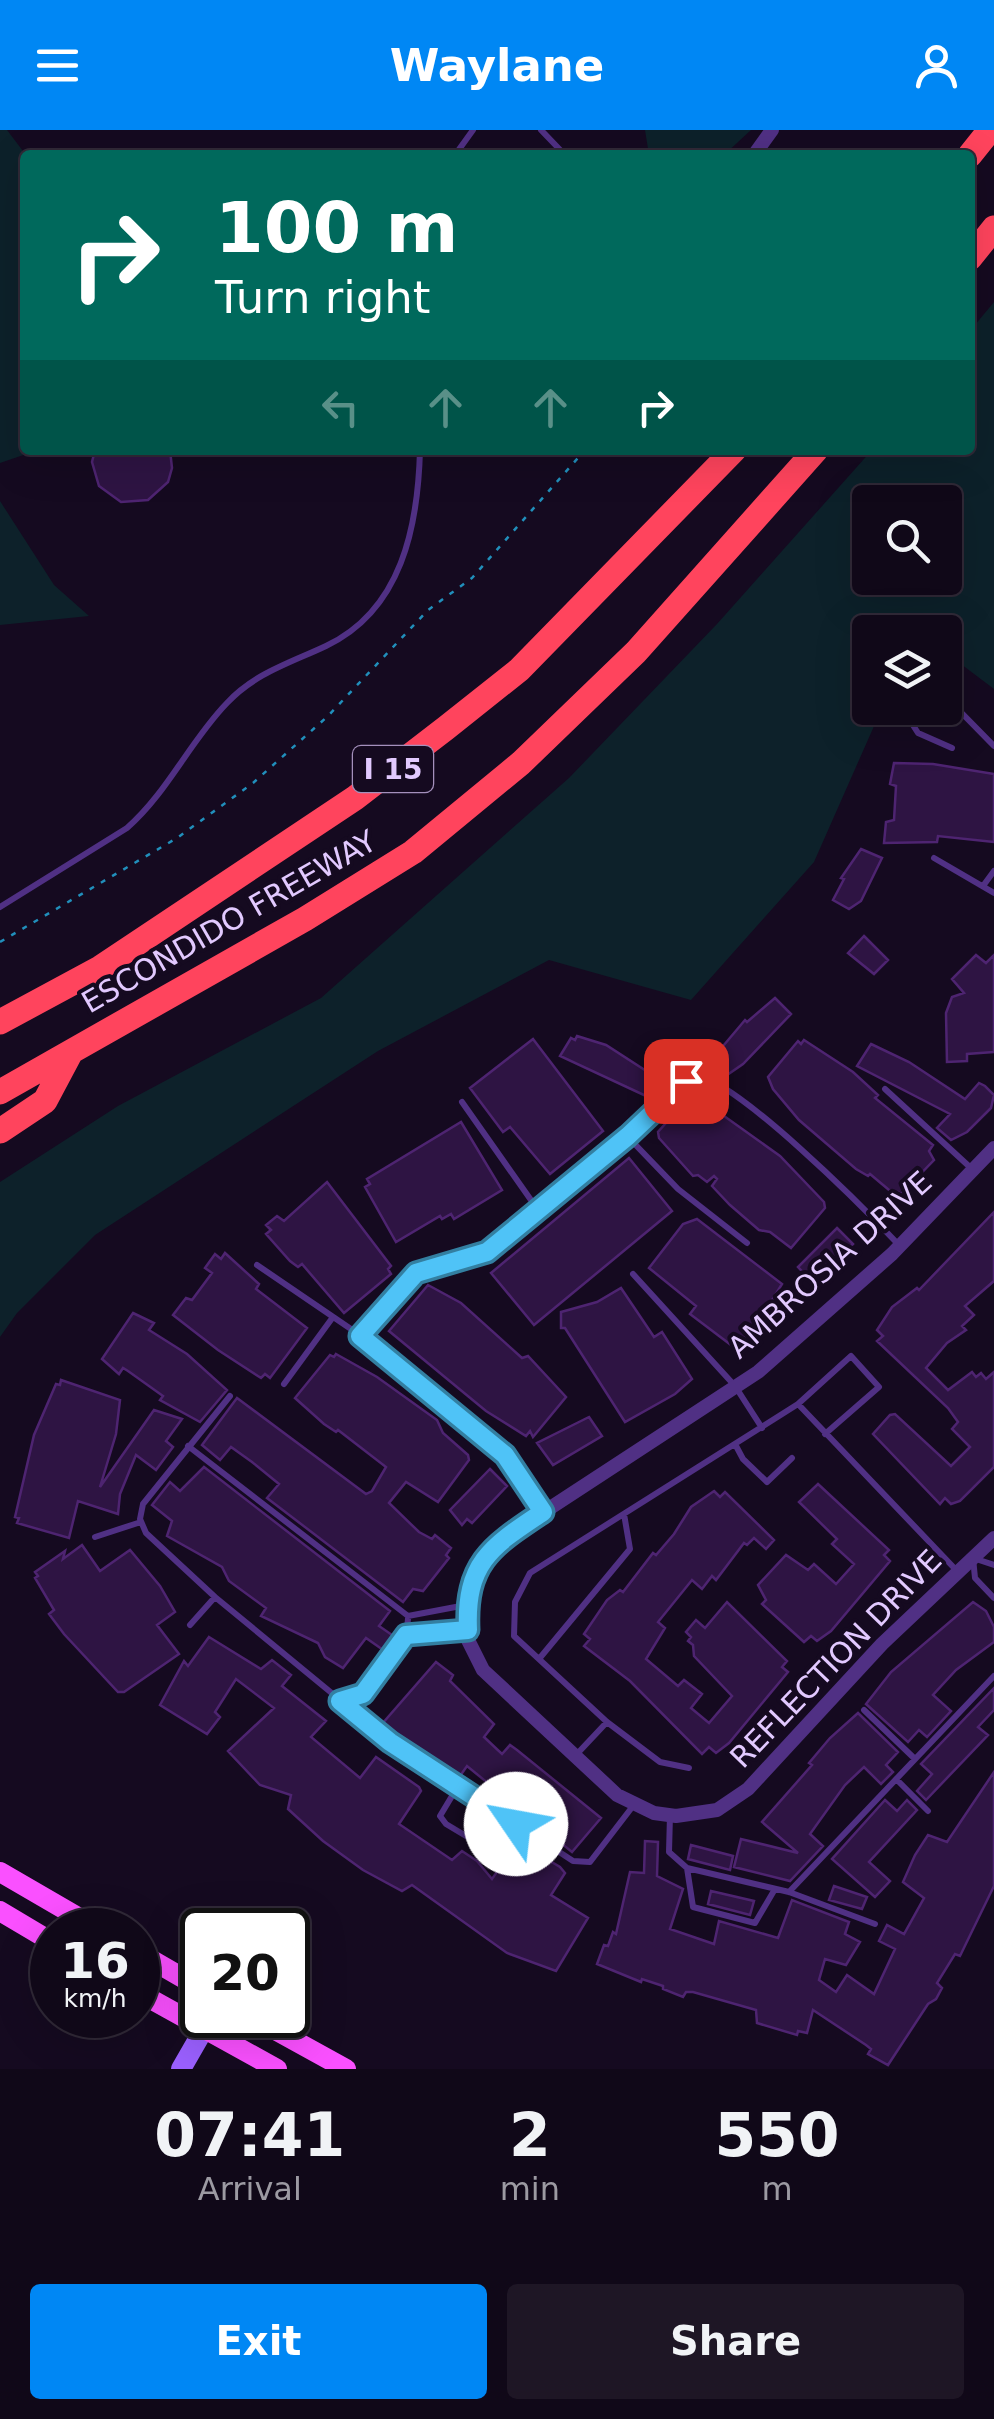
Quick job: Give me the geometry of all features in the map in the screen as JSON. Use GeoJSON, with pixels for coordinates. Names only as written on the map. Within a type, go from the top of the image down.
{"type":"FeatureCollection","features":[{"type":"Feature","properties":{"kind":"highway"},"geometry":{"type":"LineString","coordinates":[[974,150],[990,130]]}},
{"type":"Feature","properties":{"kind":"highway"},"geometry":{"type":"LineString","coordinates":[[975,252],[994,228]]}},
{"type":"Feature","properties":{"kind":"highway","name":"ESCONDIDO FREEWAY"},"geometry":{"type":"LineString","coordinates":[[0,1022],[100,968],[355,798],[446,728],[519,670],[729,455]]}},
{"type":"Feature","properties":{"kind":"highway","name":"ESCONDIDO FREEWAY"},"geometry":{"type":"LineString","coordinates":[[0,1092],[305,919],[412,852],[520,763],[636,652],[812,455]]}},
{"type":"Feature","properties":{"kind":"highway"},"geometry":{"type":"LineString","coordinates":[[0,1131],[45,1101],[71,1052]]}},
{"type":"Feature","properties":{"kind":"main road"},"geometry":{"type":"LineString","coordinates":[[0,1872],[62,1908]]}},
{"type":"Feature","properties":{"kind":"main road"},"geometry":{"type":"LineString","coordinates":[[0,1911],[30,1929]]}},
{"type":"Feature","properties":{"kind":"main road"},"geometry":{"type":"LineString","coordinates":[[181,2069],[199,2038]]}},
{"type":"Feature","properties":{"kind":"main road"},"geometry":{"type":"LineString","coordinates":[[230,2038],[277,2069]]}},
{"type":"Feature","properties":{"kind":"main road"},"geometry":{"type":"LineString","coordinates":[[290,2038],[346,2069]]}},
{"type":"Feature","properties":{"kind":"street","name":"AMBROSIA DRIVE"},"geometry":{"type":"LineString","coordinates":[[495,1544],[758,1372],[900,1246],[994,1148]]}},
{"type":"Feature","properties":{"kind":"street","name":"REFLECTION DRIVE"},"geometry":{"type":"LineString","coordinates":[[495,1544],[484,1556],[467,1605],[468,1640],[483,1670],[633,1806],[670,1815],[717,1810],[748,1789],[882,1644],[994,1538]]}},
{"type":"Feature","properties":{"kind":"lane"},"geometry":{"type":"LineString","coordinates":[[541,130],[560,150]]}},
{"type":"Feature","properties":{"kind":"lane"},"geometry":{"type":"LineString","coordinates":[[0,907],[128,828],[145,813],[225,704],[272,668],[331,644],[355,628],[380,602],[402,566],[414,520],[420,455]]}},
{"type":"Feature","properties":{"kind":"lane"},"geometry":{"type":"LineString","coordinates":[[962,713],[994,746]]}},
{"type":"Feature","properties":{"kind":"lane"},"geometry":{"type":"LineString","coordinates":[[913,725],[918,733],[952,748]]}},
{"type":"Feature","properties":{"kind":"lane"},"geometry":{"type":"LineString","coordinates":[[934,858],[994,894]]}},
{"type":"Feature","properties":{"kind":"lane"},"geometry":{"type":"LineString","coordinates":[[983,886],[994,871]]}},
{"type":"Feature","properties":{"kind":"lane"},"geometry":{"type":"LineString","coordinates":[[360,1336],[416,1273],[487,1252],[628,1136],[695,1074],[706,1076],[848,1191],[900,1246]]}},
{"type":"Feature","properties":{"kind":"lane"},"geometry":{"type":"LineString","coordinates":[[886,1089],[973,1170]]}},
{"type":"Feature","properties":{"kind":"lane"},"geometry":{"type":"LineString","coordinates":[[462,1102],[538,1210]]}},
{"type":"Feature","properties":{"kind":"lane"},"geometry":{"type":"LineString","coordinates":[[628,1136],[678,1189],[747,1243]]}},
{"type":"Feature","properties":{"kind":"lane"},"geometry":{"type":"LineString","coordinates":[[257,1265],[360,1336],[505,1455],[543,1512]]}},
{"type":"Feature","properties":{"kind":"lane"},"geometry":{"type":"LineString","coordinates":[[633,1274],[735,1386],[762,1428]]}},
{"type":"Feature","properties":{"kind":"lane"},"geometry":{"type":"LineString","coordinates":[[284,1384],[333,1317]]}},
{"type":"Feature","properties":{"kind":"lane"},"geometry":{"type":"LineString","coordinates":[[689,1768],[660,1762],[607,1722],[514,1636],[515,1602],[530,1573],[798,1404],[851,1356],[879,1386],[825,1434]]}},
{"type":"Feature","properties":{"kind":"lane"},"geometry":{"type":"LineString","coordinates":[[230,1396],[143,1504],[141,1522],[146,1533],[215,1597],[390,1742],[581,1864],[590,1862],[633,1806]]}},
{"type":"Feature","properties":{"kind":"lane"},"geometry":{"type":"LineString","coordinates":[[798,1404],[959,1574]]}},
{"type":"Feature","properties":{"kind":"lane"},"geometry":{"type":"LineString","coordinates":[[735,1444],[743,1460],[767,1482],[792,1458]]}},
{"type":"Feature","properties":{"kind":"lane"},"geometry":{"type":"LineString","coordinates":[[188,1446],[408,1616],[467,1605]]}},
{"type":"Feature","properties":{"kind":"lane"},"geometry":{"type":"LineString","coordinates":[[539,1659],[630,1549],[624,1514]]}},
{"type":"Feature","properties":{"kind":"lane"},"geometry":{"type":"LineString","coordinates":[[96,1537],[141,1522]]}},
{"type":"Feature","properties":{"kind":"lane"},"geometry":{"type":"LineString","coordinates":[[994,1565],[973,1558],[974,1578],[994,1598]]}},
{"type":"Feature","properties":{"kind":"lane"},"geometry":{"type":"LineString","coordinates":[[190,1625],[215,1597]]}},
{"type":"Feature","properties":{"kind":"lane"},"geometry":{"type":"LineString","coordinates":[[340,1701],[363,1694],[406,1635],[408,1616]]}},
{"type":"Feature","properties":{"kind":"lane"},"geometry":{"type":"LineString","coordinates":[[406,1635],[468,1630]]}},
{"type":"Feature","properties":{"kind":"lane"},"geometry":{"type":"LineString","coordinates":[[789,1892],[994,1676]]}},
{"type":"Feature","properties":{"kind":"lane"},"geometry":{"type":"LineString","coordinates":[[864,1710],[915,1759]]}},
{"type":"Feature","properties":{"kind":"lane"},"geometry":{"type":"LineString","coordinates":[[575,1756],[607,1722]]}},
{"type":"Feature","properties":{"kind":"lane"},"geometry":{"type":"LineString","coordinates":[[896,1779],[928,1811]]}},
{"type":"Feature","properties":{"kind":"lane"},"geometry":{"type":"LineString","coordinates":[[458,1786],[440,1816],[446,1824],[481,1845]]}},
{"type":"Feature","properties":{"kind":"lane"},"geometry":{"type":"LineString","coordinates":[[670,1815],[669,1852],[687,1868],[789,1892],[875,1924]]}},
{"type":"Feature","properties":{"kind":"lane"},"geometry":{"type":"LineString","coordinates":[[687,1868],[693,1907],[755,1924],[774,1889]]}},
{"type":"Feature","properties":{"kind":"path"},"geometry":{"type":"LineString","coordinates":[[0,942],[177,838],[252,784],[338,706],[428,610],[472,578],[581,455]]}},
{"type":"Feature","properties":{"kind":"shaded area"},"geometry":{"type":"Polygon","coordinates":[[[0,130],[7,130],[22,150],[20,455],[23,455],[0,463],[0,130]]]}},
{"type":"Feature","properties":{"kind":"shaded area"},"geometry":{"type":"Polygon","coordinates":[[[645,130],[751,130],[729,150],[648,150],[645,130]]]}},
{"type":"Feature","properties":{"kind":"shaded area"},"geometry":{"type":"Polygon","coordinates":[[[994,302],[994,689],[962,665],[962,615],[852,615],[852,725],[874,725],[814,862],[691,1000],[549,960],[378,1051],[95,1235],[17,1313],[0,1337],[0,1182],[118,1106],[321,998],[569,778],[717,624],[868,455],[975,455],[975,325],[994,302]]]}},
{"type":"Feature","properties":{"kind":"shaded area"},"geometry":{"type":"Polygon","coordinates":[[[0,501],[54,585],[89,616],[0,625],[0,501]]]}},
{"type":"Feature","properties":{"kind":"building"},"geometry":{"type":"Polygon","coordinates":[[[94,455],[171,455],[172,468],[168,482],[148,500],[121,502],[99,486],[94,455]]]}},
{"type":"Feature","properties":{"kind":"building"},"geometry":{"type":"Polygon","coordinates":[[[894,763],[933,764],[994,774],[994,842],[938,836],[937,842],[884,843],[886,822],[894,820],[896,786],[890,784],[894,763]]]}},
{"type":"Feature","properties":{"kind":"building"},"geometry":{"type":"Polygon","coordinates":[[[861,849],[882,858],[861,901],[849,909],[833,900],[844,879],[841,878],[861,849]]]}},
{"type":"Feature","properties":{"kind":"building"},"geometry":{"type":"Polygon","coordinates":[[[864,936],[888,960],[874,974],[848,953],[864,936]]]}},
{"type":"Feature","properties":{"kind":"building"},"geometry":{"type":"Polygon","coordinates":[[[976,955],[986,963],[994,955],[994,1052],[967,1054],[967,1061],[947,1062],[946,1013],[952,997],[964,993],[952,979],[976,955]]]}},
{"type":"Feature","properties":{"kind":"building"},"geometry":{"type":"Polygon","coordinates":[[[775,998],[791,1014],[743,1064],[727,1075],[713,1058],[745,1020],[775,998]]]}},
{"type":"Feature","properties":{"kind":"building"},"geometry":{"type":"Polygon","coordinates":[[[577,1036],[606,1045],[654,1076],[646,1096],[560,1056],[571,1038],[575,1040],[577,1036]]]}},
{"type":"Feature","properties":{"kind":"building"},"geometry":{"type":"Polygon","coordinates":[[[533,1039],[603,1131],[550,1174],[510,1127],[503,1132],[470,1088],[533,1039]]]}},
{"type":"Feature","properties":{"kind":"building"},"geometry":{"type":"Polygon","coordinates":[[[804,1040],[853,1072],[878,1095],[875,1098],[933,1145],[929,1151],[934,1160],[901,1194],[895,1195],[870,1174],[856,1169],[799,1120],[773,1089],[768,1077],[798,1041],[801,1044],[804,1040]]]}},
{"type":"Feature","properties":{"kind":"building"},"geometry":{"type":"Polygon","coordinates":[[[871,1044],[909,1062],[965,1099],[979,1083],[985,1086],[994,1095],[991,1108],[967,1132],[951,1140],[937,1128],[950,1114],[857,1066],[871,1044]]]}},
{"type":"Feature","properties":{"kind":"building"},"geometry":{"type":"Polygon","coordinates":[[[696,1096],[780,1156],[824,1202],[825,1208],[791,1248],[770,1232],[759,1230],[730,1205],[712,1186],[717,1179],[714,1176],[707,1182],[693,1176],[659,1138],[658,1132],[690,1097],[693,1100],[696,1096]]]}},
{"type":"Feature","properties":{"kind":"building"},"geometry":{"type":"Polygon","coordinates":[[[461,1122],[502,1190],[454,1219],[451,1214],[442,1219],[440,1216],[396,1242],[365,1187],[370,1184],[367,1179],[461,1122]]]}},
{"type":"Feature","properties":{"kind":"building"},"geometry":{"type":"Polygon","coordinates":[[[629,1158],[672,1211],[534,1325],[491,1273],[629,1158]]]}},
{"type":"Feature","properties":{"kind":"building"},"geometry":{"type":"Polygon","coordinates":[[[327,1182],[391,1266],[391,1274],[344,1313],[302,1264],[298,1267],[290,1261],[266,1234],[271,1230],[266,1225],[277,1216],[284,1221],[327,1182]]]}},
{"type":"Feature","properties":{"kind":"building"},"geometry":{"type":"Polygon","coordinates":[[[994,1212],[994,1281],[965,1306],[974,1315],[962,1326],[966,1330],[947,1343],[926,1368],[948,1390],[972,1372],[976,1377],[981,1373],[986,1379],[994,1372],[994,1467],[960,1501],[951,1504],[945,1498],[940,1504],[873,1434],[895,1414],[951,1466],[970,1447],[952,1429],[958,1422],[948,1408],[877,1341],[883,1336],[877,1330],[892,1307],[919,1290],[994,1212]]]}},
{"type":"Feature","properties":{"kind":"building"},"geometry":{"type":"Polygon","coordinates":[[[697,1219],[782,1284],[758,1323],[735,1348],[690,1314],[696,1306],[649,1268],[683,1224],[697,1219]]]}},
{"type":"Feature","properties":{"kind":"building"},"geometry":{"type":"Polygon","coordinates":[[[837,1228],[853,1244],[813,1283],[798,1267],[837,1228]]]}},
{"type":"Feature","properties":{"kind":"building"},"geometry":{"type":"Polygon","coordinates":[[[225,1253],[259,1284],[256,1289],[307,1328],[270,1378],[265,1374],[261,1378],[173,1315],[186,1298],[192,1300],[212,1273],[205,1268],[215,1254],[221,1259],[225,1253]]]}},
{"type":"Feature","properties":{"kind":"building"},"geometry":{"type":"Polygon","coordinates":[[[428,1285],[461,1303],[522,1358],[528,1356],[566,1397],[533,1437],[530,1431],[526,1436],[486,1411],[389,1331],[428,1285]]]}},
{"type":"Feature","properties":{"kind":"building"},"geometry":{"type":"Polygon","coordinates":[[[621,1288],[654,1337],[662,1332],[692,1379],[675,1394],[625,1422],[565,1328],[561,1328],[561,1312],[597,1302],[621,1288]]]}},
{"type":"Feature","properties":{"kind":"building"},"geometry":{"type":"Polygon","coordinates":[[[133,1313],[154,1323],[149,1330],[187,1354],[227,1390],[200,1422],[160,1400],[163,1396],[128,1371],[123,1368],[119,1374],[102,1359],[133,1313]]]}},
{"type":"Feature","properties":{"kind":"building"},"geometry":{"type":"Polygon","coordinates":[[[336,1354],[377,1377],[437,1420],[443,1433],[468,1455],[469,1460],[438,1502],[406,1482],[389,1503],[419,1532],[432,1539],[435,1535],[451,1548],[446,1555],[449,1558],[423,1591],[413,1589],[403,1602],[267,1498],[279,1484],[252,1462],[231,1447],[220,1460],[202,1445],[237,1398],[366,1494],[372,1491],[386,1467],[338,1430],[324,1424],[295,1398],[330,1355],[336,1354]]]}},
{"type":"Feature","properties":{"kind":"building"},"geometry":{"type":"Polygon","coordinates":[[[61,1380],[120,1400],[116,1434],[100,1487],[154,1410],[182,1419],[166,1441],[173,1447],[156,1470],[136,1455],[120,1494],[118,1514],[78,1501],[69,1538],[17,1523],[19,1518],[15,1517],[34,1435],[61,1380]]]}},
{"type":"Feature","properties":{"kind":"building"},"geometry":{"type":"Polygon","coordinates":[[[589,1417],[602,1436],[553,1465],[537,1443],[589,1417]]]}},
{"type":"Feature","properties":{"kind":"building"},"geometry":{"type":"Polygon","coordinates":[[[204,1467],[390,1611],[379,1626],[395,1637],[386,1652],[366,1638],[343,1668],[325,1657],[318,1643],[261,1616],[266,1608],[229,1581],[222,1567],[167,1536],[172,1521],[152,1505],[170,1482],[180,1491],[204,1467]]]}},
{"type":"Feature","properties":{"kind":"building"},"geometry":{"type":"Polygon","coordinates":[[[490,1469],[507,1486],[472,1523],[467,1519],[462,1525],[450,1510],[490,1469]]]}},
{"type":"Feature","properties":{"kind":"building"},"geometry":{"type":"Polygon","coordinates":[[[818,1484],[889,1550],[884,1555],[890,1561],[831,1631],[817,1641],[811,1636],[804,1642],[762,1604],[766,1600],[758,1585],[786,1555],[808,1570],[814,1564],[836,1584],[854,1564],[832,1544],[837,1539],[799,1502],[818,1484]]]}},
{"type":"Feature","properties":{"kind":"building"},"geometry":{"type":"Polygon","coordinates":[[[714,1491],[720,1497],[725,1492],[774,1540],[766,1549],[754,1538],[747,1545],[744,1543],[716,1580],[712,1576],[702,1589],[692,1580],[658,1622],[665,1628],[646,1659],[678,1686],[684,1680],[702,1694],[691,1708],[709,1723],[732,1696],[694,1656],[693,1645],[688,1641],[691,1637],[686,1632],[696,1620],[705,1628],[727,1602],[787,1661],[782,1667],[788,1672],[729,1743],[716,1753],[709,1747],[702,1754],[630,1681],[584,1646],[590,1639],[584,1634],[607,1600],[620,1590],[623,1592],[653,1553],[656,1555],[674,1534],[691,1507],[714,1491]]]}},
{"type":"Feature","properties":{"kind":"building"},"geometry":{"type":"Polygon","coordinates":[[[82,1545],[100,1571],[130,1550],[160,1586],[175,1612],[157,1625],[179,1654],[124,1692],[118,1692],[64,1634],[49,1614],[54,1610],[35,1578],[35,1572],[65,1551],[63,1559],[82,1545]]]}},
{"type":"Feature","properties":{"kind":"building"},"geometry":{"type":"Polygon","coordinates":[[[973,1602],[986,1611],[994,1627],[994,1642],[956,1670],[933,1695],[951,1711],[927,1737],[919,1730],[908,1742],[866,1704],[891,1672],[973,1602]]]}},
{"type":"Feature","properties":{"kind":"building"},"geometry":{"type":"Polygon","coordinates":[[[209,1637],[261,1669],[272,1660],[291,1675],[282,1686],[326,1721],[311,1737],[360,1778],[376,1757],[419,1787],[421,1791],[399,1824],[452,1860],[462,1851],[492,1879],[518,1842],[560,1867],[565,1873],[551,1895],[588,1918],[556,1971],[507,1953],[412,1885],[402,1891],[363,1870],[288,1809],[291,1795],[260,1785],[228,1751],[274,1708],[236,1679],[215,1712],[220,1717],[207,1734],[160,1705],[184,1661],[188,1666],[209,1637]]]}},
{"type":"Feature","properties":{"kind":"building"},"geometry":{"type":"Polygon","coordinates":[[[436,1662],[453,1675],[450,1681],[494,1724],[484,1737],[502,1754],[510,1745],[601,1818],[572,1852],[467,1766],[460,1776],[382,1724],[436,1662]]]}},
{"type":"Feature","properties":{"kind":"building"},"geometry":{"type":"Polygon","coordinates":[[[994,1688],[994,1710],[978,1727],[988,1735],[926,1800],[917,1791],[932,1774],[921,1764],[994,1688]]]}},
{"type":"Feature","properties":{"kind":"building"},"geometry":{"type":"Polygon","coordinates":[[[858,1713],[898,1752],[886,1765],[893,1772],[881,1784],[864,1767],[845,1785],[810,1834],[823,1846],[790,1881],[734,1867],[741,1839],[798,1853],[762,1822],[830,1738],[858,1713]]]}},
{"type":"Feature","properties":{"kind":"building"},"geometry":{"type":"Polygon","coordinates":[[[994,1772],[994,1886],[960,1956],[955,1954],[937,1983],[942,1988],[936,1999],[928,2004],[888,2065],[868,2054],[871,2049],[866,2045],[813,2010],[807,2033],[798,2031],[797,2035],[757,2023],[756,2010],[693,1992],[686,1992],[683,1997],[663,1986],[642,1979],[641,1982],[597,1964],[604,1945],[608,1946],[613,1932],[616,1934],[630,1872],[644,1873],[645,1841],[658,1842],[657,1876],[683,1889],[670,1929],[714,1944],[719,1921],[778,1938],[792,1900],[849,1922],[845,1934],[860,1942],[846,1965],[825,1959],[819,1980],[836,1992],[847,1975],[874,1994],[895,1949],[879,1941],[887,1925],[904,1934],[924,1898],[903,1882],[915,1855],[928,1835],[947,1842],[994,1772]]]}},
{"type":"Feature","properties":{"kind":"building"},"geometry":{"type":"Polygon","coordinates":[[[885,1800],[897,1811],[907,1800],[917,1810],[869,1862],[890,1881],[875,1897],[832,1859],[885,1800]]]}},
{"type":"Feature","properties":{"kind":"building"},"geometry":{"type":"Polygon","coordinates":[[[691,1845],[733,1856],[730,1870],[688,1859],[691,1845]]]}},
{"type":"Feature","properties":{"kind":"building"},"geometry":{"type":"Polygon","coordinates":[[[834,1886],[867,1897],[862,1909],[829,1900],[834,1886]]]}},
{"type":"Feature","properties":{"kind":"building"},"geometry":{"type":"Polygon","coordinates":[[[711,1891],[754,1901],[750,1915],[708,1904],[711,1891]]]}},
{"type":"Feature","properties":{"kind":"route"},"geometry":{"type":"LineString","coordinates":[[516,1824],[390,1742],[340,1701],[363,1694],[406,1635],[468,1630],[467,1598],[484,1556],[495,1544],[543,1512],[505,1455],[360,1336],[416,1273],[487,1252],[628,1136],[686,1081]]}}]}
